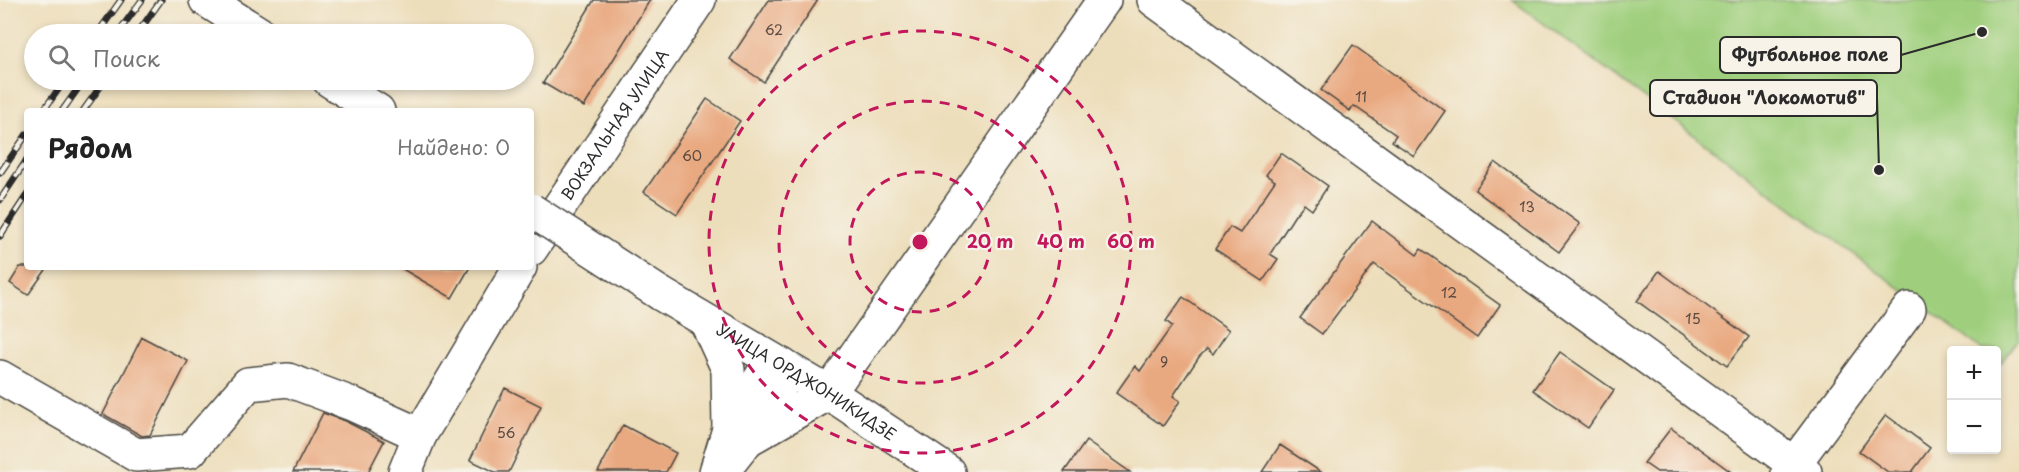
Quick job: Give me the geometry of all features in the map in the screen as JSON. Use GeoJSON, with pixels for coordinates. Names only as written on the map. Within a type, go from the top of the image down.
{"type":"FeatureCollection","features":[{"type":"Feature","properties":{"kind":"street"},"geometry":{"type":"LineString","coordinates":[[206,0],[244,24]]}},
{"type":"Feature","properties":{"kind":"street","name":"ВОКЗАЛЬНАЯ УЛИЦА"},"geometry":{"type":"LineString","coordinates":[[534,245],[699,0]]}},
{"type":"Feature","properties":{"kind":"street"},"geometry":{"type":"LineString","coordinates":[[738,434],[829,393],[1104,0]]}},
{"type":"Feature","properties":{"kind":"street"},"geometry":{"type":"LineString","coordinates":[[1154,0],[1796,470],[1910,309]]}},
{"type":"Feature","properties":{"kind":"street"},"geometry":{"type":"LineString","coordinates":[[345,90],[373,108]]}},
{"type":"Feature","properties":{"kind":"street","name":"УЛИЦА ОРДЖОНИКИДЗЕ"},"geometry":{"type":"LineString","coordinates":[[534,212],[661,294],[829,393],[948,472]]}},
{"type":"Feature","properties":{"kind":"street"},"geometry":{"type":"LineString","coordinates":[[405,472],[420,435],[518,270]]}},
{"type":"Feature","properties":{"kind":"street"},"geometry":{"type":"LineString","coordinates":[[706,321],[728,369],[738,434],[722,472]]}},
{"type":"Feature","properties":{"kind":"street"},"geometry":{"type":"LineString","coordinates":[[716,472],[738,434],[780,387],[782,365]]}},
{"type":"Feature","properties":{"kind":"street"},"geometry":{"type":"LineString","coordinates":[[0,377],[136,455],[190,451],[248,384],[288,380],[352,404],[420,435]]}},
{"type":"Feature","properties":{"kind":"green space"},"geometry":{"type":"Polygon","coordinates":[[[1512,0],[2019,0],[2019,339],[2001,363],[2001,346],[1978,346],[1512,0]]]}},
{"type":"Feature","properties":{"kind":"building"},"geometry":{"type":"Polygon","coordinates":[[[594,0],[650,0],[584,107],[543,83],[594,0]]]}},
{"type":"Feature","properties":{"kind":"building"},"geometry":{"type":"Polygon","coordinates":[[[769,0],[818,0],[764,82],[730,59],[769,0]]]}},
{"type":"Feature","properties":{"kind":"building"},"geometry":{"type":"Polygon","coordinates":[[[1353,45],[1445,111],[1414,156],[1392,141],[1396,135],[1354,106],[1350,111],[1321,90],[1353,45]]]}},
{"type":"Feature","properties":{"kind":"building"},"geometry":{"type":"Polygon","coordinates":[[[707,99],[740,121],[677,214],[644,192],[707,99]]]}},
{"type":"Feature","properties":{"kind":"building"},"geometry":{"type":"Polygon","coordinates":[[[1281,153],[1328,186],[1312,210],[1304,204],[1295,215],[1270,254],[1278,259],[1263,281],[1215,249],[1230,227],[1240,233],[1275,181],[1266,175],[1281,153]]]}},
{"type":"Feature","properties":{"kind":"building"},"geometry":{"type":"Polygon","coordinates":[[[1495,162],[1580,224],[1559,252],[1475,190],[1495,162]]]}},
{"type":"Feature","properties":{"kind":"building"},"geometry":{"type":"Polygon","coordinates":[[[1372,221],[1417,255],[1421,249],[1500,305],[1477,338],[1374,264],[1322,334],[1300,318],[1372,221]]]}},
{"type":"Feature","properties":{"kind":"building"},"geometry":{"type":"Polygon","coordinates":[[[20,267],[24,267],[24,270],[46,270],[28,295],[10,283],[20,267]]]}},
{"type":"Feature","properties":{"kind":"building"},"geometry":{"type":"Polygon","coordinates":[[[404,270],[468,270],[452,298],[404,270]]]}},
{"type":"Feature","properties":{"kind":"building"},"geometry":{"type":"Polygon","coordinates":[[[1659,271],[1749,337],[1727,366],[1637,301],[1659,271]]]}},
{"type":"Feature","properties":{"kind":"building"},"geometry":{"type":"Polygon","coordinates":[[[1183,297],[1229,330],[1213,354],[1207,349],[1199,357],[1173,396],[1180,401],[1163,426],[1116,393],[1135,366],[1140,371],[1172,326],[1166,321],[1183,297]]]}},
{"type":"Feature","properties":{"kind":"building"},"geometry":{"type":"Polygon","coordinates":[[[142,337],[188,361],[150,435],[142,436],[103,414],[142,337]]]}},
{"type":"Feature","properties":{"kind":"building"},"geometry":{"type":"Polygon","coordinates":[[[1560,352],[1614,390],[1588,428],[1533,390],[1560,352]]]}},
{"type":"Feature","properties":{"kind":"building"},"geometry":{"type":"Polygon","coordinates":[[[505,388],[541,406],[509,472],[495,472],[470,460],[505,388]]]}},
{"type":"Feature","properties":{"kind":"building"},"geometry":{"type":"Polygon","coordinates":[[[323,413],[345,421],[384,441],[368,472],[293,472],[323,413]]]}},
{"type":"Feature","properties":{"kind":"building"},"geometry":{"type":"Polygon","coordinates":[[[1886,415],[1930,448],[1912,472],[1888,472],[1859,451],[1886,415]]]}},
{"type":"Feature","properties":{"kind":"building"},"geometry":{"type":"Polygon","coordinates":[[[623,425],[676,453],[666,472],[598,472],[623,425]]]}},
{"type":"Feature","properties":{"kind":"building"},"geometry":{"type":"Polygon","coordinates":[[[1671,428],[1731,472],[1657,472],[1644,463],[1671,428]]]}},
{"type":"Feature","properties":{"kind":"building"},"geometry":{"type":"Polygon","coordinates":[[[1086,441],[1130,472],[1064,472],[1086,441]]]}},
{"type":"Feature","properties":{"kind":"building"},"geometry":{"type":"Polygon","coordinates":[[[1280,445],[1321,472],[1262,472],[1280,445]]]}},
{"type":"Feature","properties":{"kind":"railway"},"geometry":{"type":"LineString","coordinates":[[104,24],[121,0]]}},
{"type":"Feature","properties":{"kind":"railway"},"geometry":{"type":"LineString","coordinates":[[124,24],[142,0]]}},
{"type":"Feature","properties":{"kind":"railway"},"geometry":{"type":"LineString","coordinates":[[144,24],[161,0]]}},
{"type":"Feature","properties":{"kind":"railway"},"geometry":{"type":"LineString","coordinates":[[45,108],[58,90]]}},
{"type":"Feature","properties":{"kind":"railway"},"geometry":{"type":"LineString","coordinates":[[64,108],[77,90]]}},
{"type":"Feature","properties":{"kind":"railway"},"geometry":{"type":"LineString","coordinates":[[85,108],[98,90]]}},
{"type":"Feature","properties":{"kind":"railway"},"geometry":{"type":"LineString","coordinates":[[0,173],[24,138]]}},
{"type":"Feature","properties":{"kind":"railway"},"geometry":{"type":"LineString","coordinates":[[0,200],[24,164]]}},
{"type":"Feature","properties":{"kind":"railway"},"geometry":{"type":"LineString","coordinates":[[0,236],[24,200]]}},
{"type":"Feature","properties":{"kind":"place","name":"Футбольное поле"},"geometry":{"type":"Point","coordinates":[1982,32]}},
{"type":"Feature","properties":{"kind":"place","name":"Стадион \"Локомотив\""},"geometry":{"type":"Point","coordinates":[1879,170]}}]}
